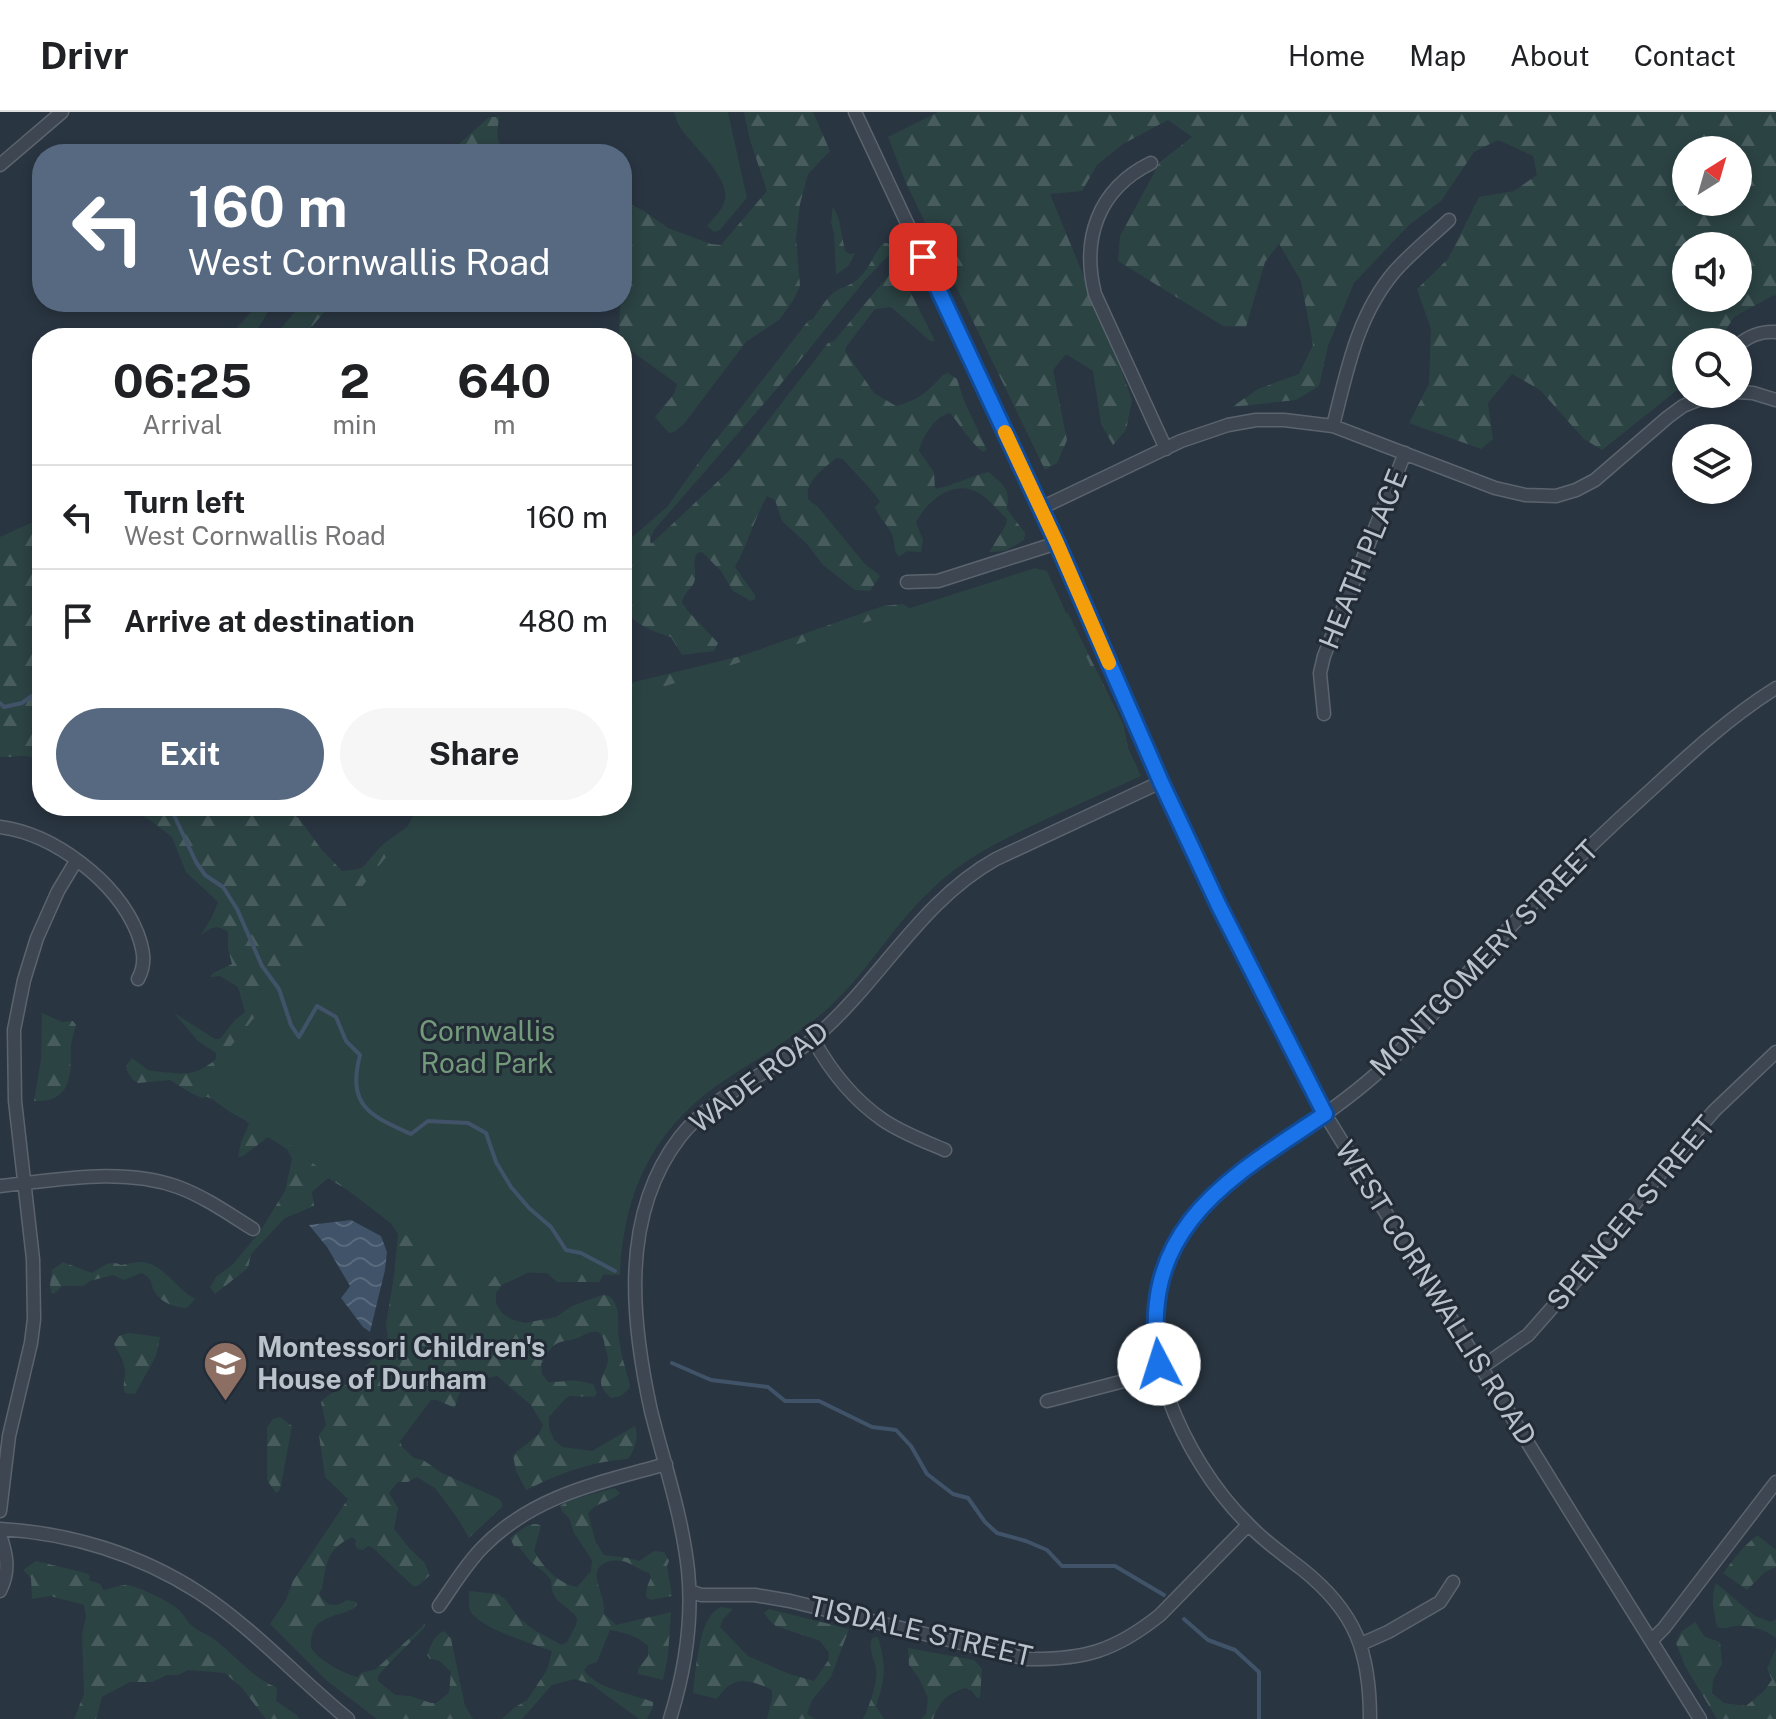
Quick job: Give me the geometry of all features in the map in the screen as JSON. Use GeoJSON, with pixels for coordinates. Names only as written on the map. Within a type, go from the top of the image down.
{"type":"FeatureCollection","features":[{"type":"Feature","properties":{"kind":"street"},"geometry":{"type":"LineString","coordinates":[[0,165],[62,112]]}},
{"type":"Feature","properties":{"kind":"street","name":"WEST CORNWALLIS ROAD"},"geometry":{"type":"LineString","coordinates":[[855,112],[1057,543],[1161,782],[1244,958],[1325,1114],[1698,1715]]}},
{"type":"Feature","properties":{"kind":"street"},"geometry":{"type":"LineString","coordinates":[[1151,163],[1131,175],[1105,203],[1091,238],[1089,256],[1095,294],[1166,449]]}},
{"type":"Feature","properties":{"kind":"street"},"geometry":{"type":"LineString","coordinates":[[1333,426],[1353,347],[1378,295],[1408,257],[1449,220]]}},
{"type":"Feature","properties":{"kind":"street"},"geometry":{"type":"LineString","coordinates":[[1752,335],[1776,332]]}},
{"type":"Feature","properties":{"kind":"street"},"geometry":{"type":"LineString","coordinates":[[1752,393],[1776,400]]}},
{"type":"Feature","properties":{"kind":"street"},"geometry":{"type":"LineString","coordinates":[[1041,508],[1192,436],[1242,422],[1284,420],[1333,426],[1495,488],[1525,495],[1556,496],[1595,480],[1680,408]]}},
{"type":"Feature","properties":{"kind":"street","name":"HEATH PLACE"},"geometry":{"type":"LineString","coordinates":[[1324,714],[1320,673],[1324,656],[1405,453]]}},
{"type":"Feature","properties":{"kind":"street"},"geometry":{"type":"LineString","coordinates":[[907,582],[938,581],[1057,543]]}},
{"type":"Feature","properties":{"kind":"street","name":"MONTGOMERY STREET"},"geometry":{"type":"LineString","coordinates":[[1370,1719],[1370,1694],[1361,1644],[1350,1621],[1338,1603],[1318,1583],[1248,1525],[1229,1504],[1200,1463],[1169,1399],[1157,1349],[1156,1310],[1163,1274],[1180,1236],[1217,1191],[1373,1077],[1409,1042],[1485,954],[1578,856],[1724,724],[1776,688]]}},
{"type":"Feature","properties":{"kind":"street","name":"WADE ROAD"},"geometry":{"type":"LineString","coordinates":[[670,1719],[684,1664],[690,1591],[675,1500],[652,1411],[636,1325],[640,1223],[661,1166],[680,1137],[720,1099],[813,1039],[858,996],[929,912],[970,875],[996,859],[1161,782]]}},
{"type":"Feature","properties":{"kind":"street"},"geometry":{"type":"LineString","coordinates":[[0,827],[53,846],[103,881],[129,915],[138,934],[144,956],[138,979]]}},
{"type":"Feature","properties":{"kind":"street"},"geometry":{"type":"LineString","coordinates":[[0,1511],[9,1436],[34,1331],[33,1259],[7,1029],[37,938],[58,891],[76,861]]}},
{"type":"Feature","properties":{"kind":"street"},"geometry":{"type":"LineString","coordinates":[[813,1039],[852,1094],[871,1111],[906,1133],[945,1150]]}},
{"type":"Feature","properties":{"kind":"street","name":"SPENCER STREET"},"geometry":{"type":"LineString","coordinates":[[1482,1367],[1528,1335],[1714,1111],[1776,1052]]}},
{"type":"Feature","properties":{"kind":"street"},"geometry":{"type":"LineString","coordinates":[[0,1186],[89,1177],[148,1180],[196,1195],[253,1229]]}},
{"type":"Feature","properties":{"kind":"street"},"geometry":{"type":"LineString","coordinates":[[1047,1401],[1151,1374],[1162,1376]]}},
{"type":"Feature","properties":{"kind":"street"},"geometry":{"type":"LineString","coordinates":[[439,1606],[482,1548],[523,1514],[571,1491],[666,1464]]}},
{"type":"Feature","properties":{"kind":"street"},"geometry":{"type":"LineString","coordinates":[[1652,1640],[1776,1482]]}},
{"type":"Feature","properties":{"kind":"street","name":"TISDALE STREET"},"geometry":{"type":"LineString","coordinates":[[690,1591],[701,1595],[739,1594],[790,1601],[1027,1659],[1085,1655],[1127,1639],[1152,1622],[1248,1525]]}},
{"type":"Feature","properties":{"kind":"street"},"geometry":{"type":"LineString","coordinates":[[0,1591],[7,1554],[0,1532],[58,1536],[94,1544],[162,1570],[200,1593],[348,1719]]}},
{"type":"Feature","properties":{"kind":"street"},"geometry":{"type":"LineString","coordinates":[[1361,1644],[1399,1627],[1440,1602],[1453,1582]]}},
{"type":"Feature","properties":{"kind":"street"},"geometry":{"type":"LineString","coordinates":[[1684,1719],[1698,1715]]}},
{"type":"Feature","properties":{"kind":"green space"},"geometry":{"type":"Polygon","coordinates":[[[674,112],[728,112],[747,198],[720,230],[714,232],[707,226],[724,203],[725,190],[715,170],[683,132],[674,112]]]}},
{"type":"Feature","properties":{"kind":"green space"},"geometry":{"type":"Polygon","coordinates":[[[744,112],[813,112],[830,151],[808,174],[800,204],[796,238],[800,286],[780,319],[746,342],[683,425],[669,433],[655,417],[674,394],[677,384],[632,351],[632,328],[619,328],[620,312],[632,312],[632,205],[668,228],[721,245],[767,191],[744,112]]]}},
{"type":"Feature","properties":{"kind":"green space"},"geometry":{"type":"Polygon","coordinates":[[[938,112],[1776,112],[1776,296],[1752,307],[1752,232],[1672,232],[1672,312],[1743,312],[1734,317],[1727,328],[1672,328],[1672,394],[1602,450],[1584,439],[1540,390],[1512,374],[1488,403],[1493,439],[1481,449],[1409,423],[1429,384],[1431,329],[1417,289],[1448,259],[1479,197],[1514,191],[1537,175],[1533,156],[1498,140],[1474,152],[1441,201],[1409,225],[1354,283],[1328,346],[1319,386],[1296,400],[1232,407],[1258,389],[1299,374],[1313,345],[1301,281],[1279,244],[1265,262],[1246,327],[1223,326],[1118,261],[1120,236],[1160,162],[1192,137],[1168,120],[1123,144],[1097,165],[1082,191],[1050,194],[1132,400],[1126,430],[1113,445],[1101,424],[1093,371],[1066,354],[1053,370],[1067,440],[1057,463],[1045,470],[906,183],[888,137],[938,112]]]}},
{"type":"Feature","properties":{"kind":"green space"},"geometry":{"type":"Polygon","coordinates":[[[489,117],[499,117],[497,134],[500,144],[459,144],[489,117]]]}},
{"type":"Feature","properties":{"kind":"green space"},"geometry":{"type":"Polygon","coordinates":[[[833,206],[845,251],[855,253],[849,265],[836,275],[831,223],[833,206]]]}},
{"type":"Feature","properties":{"kind":"green space"},"geometry":{"type":"Polygon","coordinates":[[[883,243],[891,247],[888,256],[780,385],[654,530],[651,544],[730,470],[828,343],[834,341],[898,267],[935,341],[930,341],[891,307],[875,309],[845,351],[874,393],[896,406],[922,395],[943,375],[948,373],[957,379],[987,450],[983,452],[978,448],[950,413],[939,418],[930,428],[919,451],[934,472],[935,489],[989,472],[1005,488],[1007,509],[1025,533],[1024,540],[1005,551],[989,552],[1007,519],[979,493],[960,488],[934,500],[916,522],[923,540],[921,552],[907,551],[899,557],[893,537],[875,507],[880,502],[843,459],[836,458],[812,481],[808,499],[864,563],[880,576],[870,591],[855,590],[823,565],[807,544],[782,521],[775,500],[767,496],[735,567],[755,599],[751,601],[733,591],[721,571],[702,552],[697,553],[694,582],[682,602],[718,643],[714,651],[682,655],[671,637],[650,630],[632,618],[632,537],[667,507],[825,301],[861,276],[883,243]]]}},
{"type":"Feature","properties":{"kind":"green space"},"geometry":{"type":"Polygon","coordinates":[[[251,312],[268,312],[258,328],[237,328],[251,312]]]}},
{"type":"Feature","properties":{"kind":"green space"},"geometry":{"type":"Polygon","coordinates":[[[295,312],[324,312],[311,328],[281,328],[295,312]]]}},
{"type":"Feature","properties":{"kind":"green space"},"geometry":{"type":"Polygon","coordinates":[[[32,523],[32,757],[0,757],[0,537],[32,523]]]}},
{"type":"Feature","properties":{"kind":"green space","name":"Cornwallis Road Park"},"geometry":{"type":"Polygon","coordinates":[[[1035,568],[1047,571],[1141,776],[988,848],[957,868],[915,906],[853,983],[825,1011],[692,1105],[673,1125],[644,1169],[627,1219],[620,1275],[498,1272],[482,1294],[204,1079],[420,816],[632,816],[632,697],[1035,568]]]}},
{"type":"Feature","properties":{"kind":"green space","name":"Cornwallis Road Park"},"geometry":{"type":"Polygon","coordinates":[[[903,604],[926,619],[987,607],[1068,613],[1124,726],[1132,774],[986,839],[703,1090],[644,1155],[612,1261],[599,1282],[557,1282],[540,1267],[502,1285],[496,1293],[496,1304],[511,1319],[525,1323],[556,1317],[572,1306],[602,1295],[612,1299],[617,1310],[618,1335],[629,1389],[621,1396],[611,1398],[602,1388],[601,1380],[608,1359],[600,1333],[590,1333],[556,1344],[541,1364],[542,1374],[548,1382],[586,1382],[593,1384],[597,1393],[594,1397],[566,1398],[549,1417],[549,1427],[554,1440],[562,1447],[592,1451],[635,1426],[636,1443],[628,1459],[576,1469],[526,1490],[516,1471],[513,1455],[539,1434],[543,1425],[531,1405],[497,1376],[483,1379],[474,1375],[467,1381],[455,1408],[431,1400],[400,1441],[402,1447],[414,1458],[499,1499],[502,1507],[469,1538],[435,1488],[417,1477],[408,1482],[398,1482],[389,1493],[398,1508],[394,1529],[424,1562],[430,1575],[414,1587],[373,1548],[358,1549],[352,1537],[343,1542],[329,1558],[319,1593],[331,1605],[347,1600],[357,1602],[356,1607],[319,1623],[312,1637],[311,1648],[332,1666],[358,1677],[361,1673],[376,1669],[425,1624],[381,1672],[378,1681],[395,1695],[436,1703],[449,1693],[451,1672],[427,1655],[435,1638],[444,1631],[451,1639],[465,1706],[473,1719],[377,1719],[327,1681],[270,1624],[286,1600],[293,1581],[348,1499],[325,1477],[319,1435],[326,1425],[321,1402],[359,1375],[388,1339],[386,1324],[398,1234],[384,1213],[328,1178],[312,1192],[314,1206],[285,1218],[251,1254],[248,1268],[215,1294],[210,1287],[259,1233],[285,1191],[292,1159],[287,1149],[268,1137],[238,1157],[249,1124],[245,1120],[212,1099],[202,1098],[170,1080],[138,1083],[127,1071],[126,1066],[132,1058],[152,1071],[186,1073],[200,1070],[216,1059],[216,1053],[198,1041],[174,1013],[215,1039],[220,1039],[245,1012],[238,987],[220,976],[210,977],[232,964],[228,932],[214,928],[201,935],[218,902],[186,872],[172,837],[143,816],[295,816],[342,871],[363,867],[382,845],[408,826],[413,816],[632,816],[632,683],[741,656],[883,606],[903,604]]]}},
{"type":"Feature","properties":{"kind":"green space"},"geometry":{"type":"Polygon","coordinates":[[[42,1013],[62,1022],[73,1021],[76,1025],[71,1045],[70,1075],[65,1088],[52,1099],[34,1101],[41,1059],[42,1013]]]}},
{"type":"Feature","properties":{"kind":"green space"},"geometry":{"type":"Polygon","coordinates":[[[63,1262],[92,1273],[110,1263],[144,1262],[160,1269],[195,1299],[187,1308],[174,1306],[156,1294],[148,1277],[141,1273],[124,1280],[113,1275],[83,1286],[62,1286],[54,1294],[51,1293],[52,1270],[63,1262]]]}},
{"type":"Feature","properties":{"kind":"green space"},"geometry":{"type":"Polygon","coordinates":[[[129,1333],[160,1337],[156,1356],[135,1394],[125,1393],[125,1368],[114,1344],[119,1336],[129,1333]]]}},
{"type":"Feature","properties":{"kind":"green space"},"geometry":{"type":"Polygon","coordinates":[[[280,1417],[292,1426],[280,1490],[276,1493],[267,1480],[267,1427],[273,1419],[280,1417]]]}},
{"type":"Feature","properties":{"kind":"green space"},"geometry":{"type":"Polygon","coordinates":[[[615,1488],[620,1493],[588,1514],[596,1543],[604,1555],[639,1561],[654,1551],[664,1552],[669,1561],[667,1566],[672,1596],[650,1600],[646,1597],[651,1577],[649,1573],[624,1561],[609,1561],[601,1565],[597,1574],[604,1614],[616,1625],[671,1612],[668,1656],[663,1680],[638,1674],[638,1669],[648,1656],[648,1646],[635,1637],[610,1630],[597,1662],[584,1670],[597,1682],[653,1702],[653,1707],[647,1719],[639,1719],[591,1684],[575,1679],[552,1685],[522,1719],[502,1719],[527,1700],[547,1670],[552,1651],[483,1623],[470,1610],[469,1591],[498,1594],[534,1630],[562,1645],[567,1642],[577,1619],[557,1600],[551,1580],[519,1547],[514,1546],[510,1538],[529,1525],[541,1526],[534,1551],[552,1574],[577,1587],[591,1571],[592,1560],[560,1506],[570,1500],[615,1488]]]}},
{"type":"Feature","properties":{"kind":"green space"},"geometry":{"type":"Polygon","coordinates":[[[1757,1535],[1776,1550],[1776,1567],[1765,1572],[1747,1590],[1723,1573],[1757,1535]]]}},
{"type":"Feature","properties":{"kind":"green space"},"geometry":{"type":"Polygon","coordinates":[[[36,1561],[86,1573],[90,1576],[89,1580],[100,1584],[103,1590],[127,1585],[168,1602],[192,1626],[219,1643],[258,1677],[276,1687],[276,1701],[299,1719],[266,1719],[241,1687],[225,1673],[188,1670],[152,1682],[130,1682],[102,1697],[96,1719],[74,1719],[84,1694],[84,1605],[50,1596],[32,1599],[31,1578],[23,1570],[36,1561]]]}},
{"type":"Feature","properties":{"kind":"green space"},"geometry":{"type":"Polygon","coordinates":[[[1716,1583],[1755,1616],[1771,1622],[1776,1619],[1776,1638],[1752,1627],[1717,1627],[1713,1600],[1716,1583]]]}},
{"type":"Feature","properties":{"kind":"green space"},"geometry":{"type":"Polygon","coordinates":[[[721,1607],[733,1609],[720,1627],[748,1656],[814,1681],[828,1661],[829,1653],[820,1641],[776,1626],[764,1613],[769,1609],[849,1629],[831,1677],[812,1700],[807,1714],[815,1719],[767,1719],[772,1690],[749,1681],[735,1682],[717,1699],[693,1693],[703,1632],[713,1612],[721,1607]]]}},
{"type":"Feature","properties":{"kind":"green space"},"geometry":{"type":"Polygon","coordinates":[[[1695,1622],[1705,1637],[1720,1642],[1722,1664],[1713,1680],[1712,1693],[1724,1703],[1746,1706],[1763,1692],[1772,1680],[1767,1669],[1776,1648],[1776,1719],[1717,1719],[1685,1666],[1676,1643],[1681,1632],[1695,1622]]]}},
{"type":"Feature","properties":{"kind":"green space"},"geometry":{"type":"Polygon","coordinates":[[[878,1637],[884,1672],[876,1706],[884,1719],[863,1719],[876,1681],[871,1642],[872,1638],[878,1637]]]}},
{"type":"Feature","properties":{"kind":"green space"},"geometry":{"type":"Polygon","coordinates":[[[908,1648],[974,1660],[982,1669],[980,1698],[965,1688],[944,1699],[933,1719],[921,1719],[926,1714],[928,1698],[909,1665],[908,1648]]]}},
{"type":"Feature","properties":{"kind":"water"},"geometry":{"type":"Polygon","coordinates":[[[351,1220],[381,1236],[387,1252],[370,1332],[341,1298],[350,1286],[327,1247],[309,1225],[351,1220]]]}},
{"type":"Feature","properties":{"kind":"waterway"},"geometry":{"type":"LineString","coordinates":[[0,703],[4,707],[22,703],[32,696]]}},
{"type":"Feature","properties":{"kind":"waterway"},"geometry":{"type":"LineString","coordinates":[[174,816],[196,862],[205,875],[223,887],[237,909],[262,966],[279,989],[291,1025],[299,1037],[317,1006],[336,1017],[346,1041],[360,1055],[357,1086],[365,1106],[383,1121],[411,1134],[428,1121],[468,1123],[486,1133],[496,1162],[511,1187],[551,1227],[566,1250],[581,1253],[615,1271]]}},
{"type":"Feature","properties":{"kind":"waterway"},"geometry":{"type":"LineString","coordinates":[[672,1363],[711,1380],[768,1387],[785,1401],[819,1401],[872,1427],[896,1430],[911,1446],[927,1474],[953,1494],[968,1498],[997,1533],[1047,1550],[1062,1566],[1115,1566],[1164,1595]]}},
{"type":"Feature","properties":{"kind":"waterway"},"geometry":{"type":"LineString","coordinates":[[1184,1619],[1208,1640],[1235,1650],[1259,1672],[1259,1719]]}},
{"type":"Feature","properties":{"kind":"slow traffic"},"geometry":{"type":"LineString","coordinates":[[1005,432],[1109,663]]}},
{"type":"Feature","properties":{"kind":"place","name":"Montessori Children's House of Durham"},"geometry":{"type":"Point","coordinates":[226,1402]}},
{"type":"Feature","properties":{"kind":"route"},"geometry":{"type":"LineString","coordinates":[[923,257],[1057,543],[1161,782],[1219,906],[1325,1114],[1234,1177],[1206,1201],[1187,1225],[1168,1259],[1160,1284],[1156,1310],[1159,1364]]}}]}
